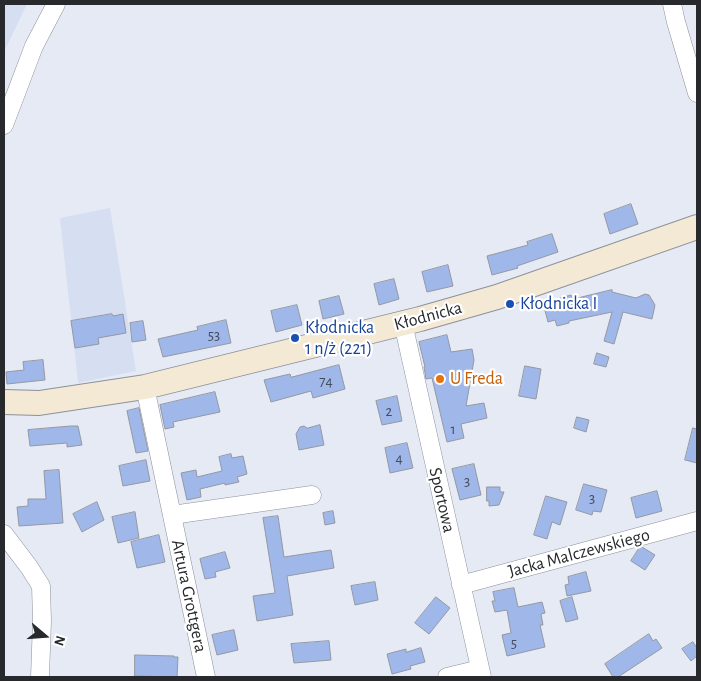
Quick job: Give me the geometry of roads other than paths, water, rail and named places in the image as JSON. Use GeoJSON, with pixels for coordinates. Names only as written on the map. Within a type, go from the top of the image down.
{"type":"FeatureCollection","features":[{"type":"Feature","properties":{"kind":"main road","name":"Kłodnicka"},"geometry":{"type":"LineString","coordinates":[[4,402],[40,403],[145,386],[402,323],[497,297],[697,227]]}},
{"type":"Feature","properties":{"kind":"street"},"geometry":{"type":"LineString","coordinates":[[4,125],[34,46],[56,4]]}},
{"type":"Feature","properties":{"kind":"street"},"geometry":{"type":"LineString","coordinates":[[672,4],[697,93]]}},
{"type":"Feature","properties":{"kind":"street","name":"Sportowa"},"geometry":{"type":"LineString","coordinates":[[402,323],[481,673]]}},
{"type":"Feature","properties":{"kind":"street","name":"Artura Grottgera"},"geometry":{"type":"LineString","coordinates":[[145,386],[206,677]]}},
{"type":"Feature","properties":{"kind":"street","name":"Artura Grottgera"},"geometry":{"type":"LineString","coordinates":[[172,515],[312,495]]}},
{"type":"Feature","properties":{"kind":"street","name":"Jacka Malczewskiego"},"geometry":{"type":"LineString","coordinates":[[461,585],[697,521]]}},
{"type":"Feature","properties":{"kind":"street"},"geometry":{"type":"LineString","coordinates":[[4,534],[41,586],[40,677]]}},
{"type":"Feature","properties":{"kind":"street"},"geometry":{"type":"LineString","coordinates":[[447,677],[481,673]]}},
{"type":"Feature","properties":{"kind":"place","name":"Kłodnicka I"},"geometry":{"type":"Point","coordinates":[510,304]}},
{"type":"Feature","properties":{"kind":"place","name":"Kłodnicka 1 n/ż (221)"},"geometry":{"type":"Point","coordinates":[295,338]}},
{"type":"Feature","properties":{"kind":"place","name":"U Freda"},"geometry":{"type":"Point","coordinates":[440,379]}}]}
